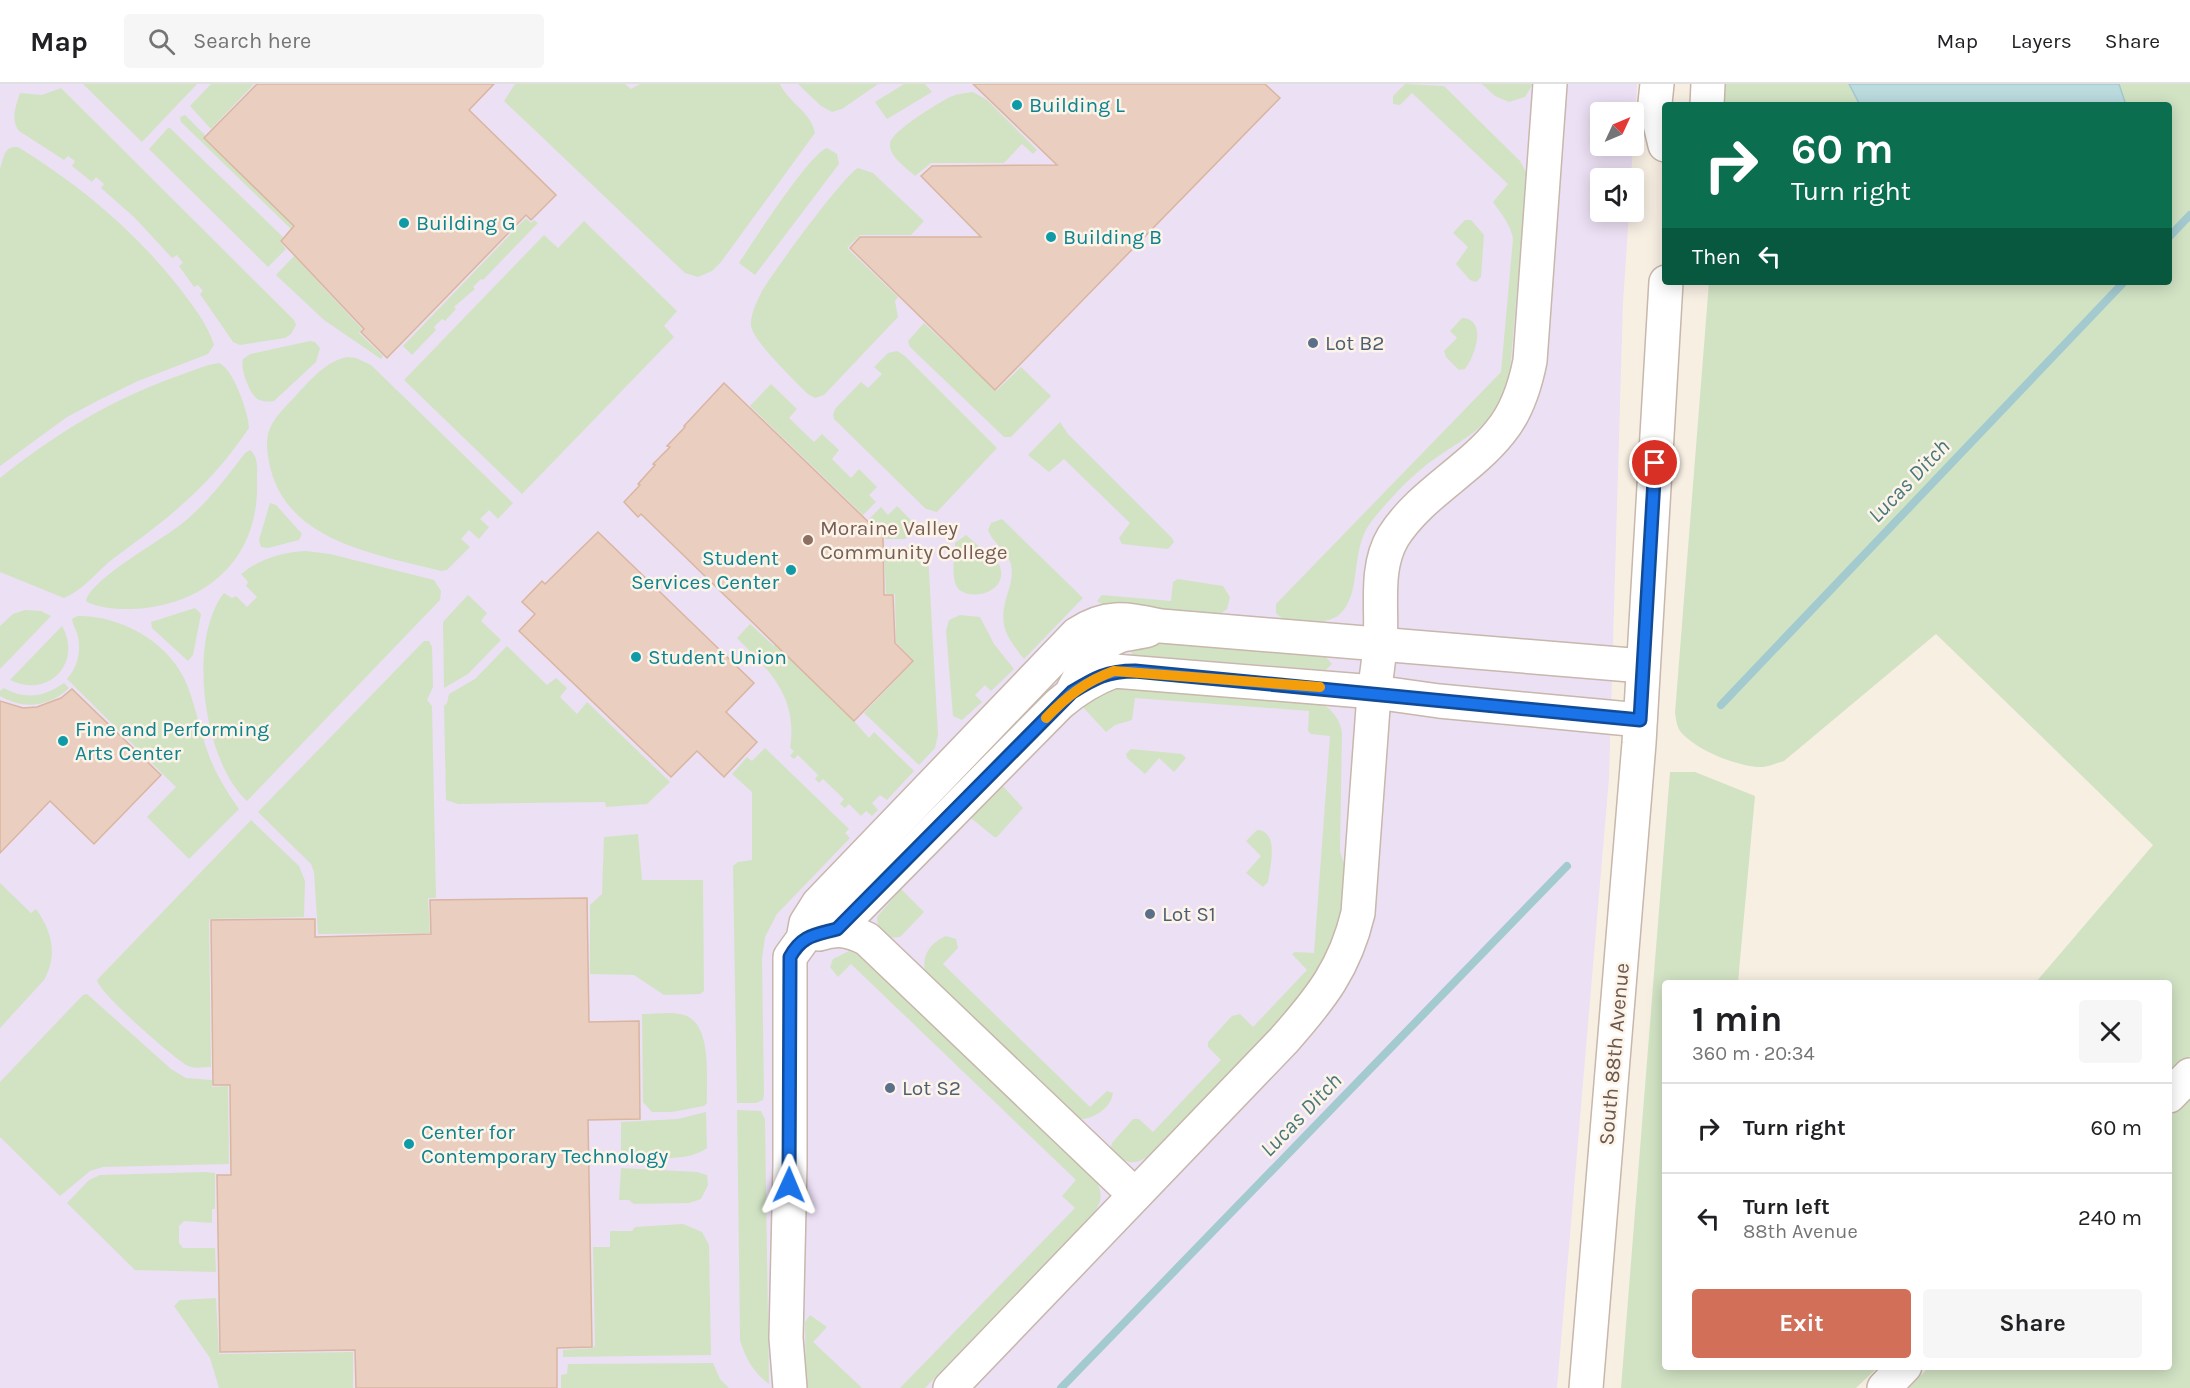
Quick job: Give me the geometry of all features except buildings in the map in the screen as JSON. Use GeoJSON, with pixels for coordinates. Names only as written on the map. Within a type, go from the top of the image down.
{"type":"FeatureCollection","features":[{"type":"Feature","properties":{"kind":"street"},"geometry":{"type":"LineString","coordinates":[[951,1388],[1284,1040],[1312,1008],[1341,964],[1351,943],[1358,913],[1380,644],[1381,568],[1393,537],[1421,504],[1502,431],[1521,397],[1530,361],[1550,84]]}},
{"type":"Feature","properties":{"kind":"street"},"geometry":{"type":"LineString","coordinates":[[1657,84],[1655,103],[1662,132]]}},
{"type":"Feature","properties":{"kind":"street"},"geometry":{"type":"LineString","coordinates":[[1707,102],[1708,84]]}},
{"type":"Feature","properties":{"kind":"street"},"geometry":{"type":"LineString","coordinates":[[790,1388],[786,1338],[790,1165],[790,957],[803,939],[806,923],[818,904],[1077,634],[1093,624],[1109,620],[1136,621],[1161,626],[1643,666],[1666,285]]}},
{"type":"Feature","properties":{"kind":"street"},"geometry":{"type":"LineString","coordinates":[[1072,692],[1083,669],[1107,643],[1119,636],[1161,626]]}},
{"type":"Feature","properties":{"kind":"street","name":"South 88th Avenue"},"geometry":{"type":"LineString","coordinates":[[1586,1388],[1643,666]]}},
{"type":"Feature","properties":{"kind":"street"},"geometry":{"type":"LineString","coordinates":[[837,929],[1072,692],[1096,677],[1114,671],[1375,692],[1439,701],[1640,720]]}},
{"type":"Feature","properties":{"kind":"street"},"geometry":{"type":"LineString","coordinates":[[803,939],[837,929],[854,932],[867,939],[1135,1195]]}},
{"type":"Feature","properties":{"kind":"street"},"geometry":{"type":"LineString","coordinates":[[2172,1093],[2190,1075]]}},
{"type":"Feature","properties":{"kind":"street"},"geometry":{"type":"LineString","coordinates":[[1884,1388],[1901,1370]]}},
{"type":"Feature","properties":{"kind":"shaded area","name":"Moraine Valley Community College"},"geometry":{"type":"Polygon","coordinates":[[[0,84],[1637,84],[1636,102],[1590,102],[1590,156],[1632,156],[1632,168],[1590,168],[1590,222],[1628,222],[1623,303],[1609,778],[1557,1388],[0,1388],[0,84]]]}},
{"type":"Feature","properties":{"kind":"green space"},"geometry":{"type":"Polygon","coordinates":[[[83,84],[197,84],[142,142],[83,84]]]}},
{"type":"Feature","properties":{"kind":"green space"},"geometry":{"type":"Polygon","coordinates":[[[211,84],[254,84],[211,129],[190,106],[211,84]]]}},
{"type":"Feature","properties":{"kind":"green space"},"geometry":{"type":"Polygon","coordinates":[[[515,84],[625,84],[631,89],[640,84],[780,84],[805,113],[815,133],[721,262],[712,271],[698,277],[685,273],[504,101],[515,84]]]}},
{"type":"Feature","properties":{"kind":"green space"},"geometry":{"type":"Polygon","coordinates":[[[798,84],[878,84],[842,109],[832,112],[821,106],[798,84]]]}},
{"type":"Feature","properties":{"kind":"green space"},"geometry":{"type":"Polygon","coordinates":[[[904,84],[925,84],[932,92],[887,119],[875,102],[904,84]]]}},
{"type":"Feature","properties":{"kind":"green space"},"geometry":{"type":"Polygon","coordinates":[[[1405,84],[1444,86],[1520,161],[1527,174],[1510,372],[1497,406],[1488,418],[1467,437],[1418,472],[1371,522],[1360,546],[1351,596],[1339,615],[1325,621],[1297,622],[1276,613],[1276,604],[1501,372],[1513,239],[1508,224],[1493,202],[1508,184],[1412,93],[1400,105],[1393,104],[1393,96],[1405,84]]]}},
{"type":"Feature","properties":{"kind":"green space"},"geometry":{"type":"Polygon","coordinates":[[[1482,84],[1533,84],[1525,97],[1509,102],[1495,96],[1482,84]]]}},
{"type":"Feature","properties":{"kind":"green space"},"geometry":{"type":"Polygon","coordinates":[[[1724,84],[2190,84],[2190,1056],[2172,1074],[2172,980],[2038,980],[2153,845],[1936,634],[1784,761],[1772,765],[1761,767],[1741,764],[1706,751],[1680,731],[1675,713],[1709,285],[2172,285],[2172,102],[1723,102],[1724,84]]]}},
{"type":"Feature","properties":{"kind":"green space"},"geometry":{"type":"Polygon","coordinates":[[[61,88],[294,320],[296,325],[291,334],[285,338],[240,345],[233,342],[200,294],[203,291],[198,285],[194,287],[179,266],[183,263],[177,255],[172,258],[135,218],[101,188],[104,184],[96,177],[92,182],[72,166],[75,161],[68,156],[64,160],[19,131],[14,117],[20,93],[42,95],[61,88]]]}},
{"type":"Feature","properties":{"kind":"green space"},"geometry":{"type":"Polygon","coordinates":[[[973,92],[987,100],[1037,150],[1033,154],[1022,144],[1004,163],[931,163],[915,176],[892,153],[890,143],[893,138],[916,118],[944,100],[955,95],[973,92]]]}},
{"type":"Feature","properties":{"kind":"green space"},"geometry":{"type":"Polygon","coordinates":[[[185,115],[206,136],[204,139],[295,227],[292,230],[181,122],[180,117],[185,115]]]}},
{"type":"Feature","properties":{"kind":"green space"},"geometry":{"type":"Polygon","coordinates":[[[168,128],[283,237],[280,241],[286,249],[268,267],[149,149],[168,128]]]}},
{"type":"Feature","properties":{"kind":"green space"},"geometry":{"type":"Polygon","coordinates":[[[13,147],[18,147],[64,178],[126,229],[181,290],[204,323],[214,345],[208,354],[138,381],[67,417],[0,466],[0,169],[5,153],[13,147]]]}},
{"type":"Feature","properties":{"kind":"green space"},"geometry":{"type":"Polygon","coordinates":[[[827,148],[837,154],[839,164],[755,275],[739,263],[795,181],[808,165],[827,148]]]}},
{"type":"Feature","properties":{"kind":"green space"},"geometry":{"type":"Polygon","coordinates":[[[858,168],[873,173],[924,221],[911,235],[860,235],[847,248],[898,297],[895,301],[898,317],[824,395],[815,398],[794,380],[759,341],[751,326],[752,317],[762,291],[780,265],[824,205],[858,168]]]}},
{"type":"Feature","properties":{"kind":"green space"},"geometry":{"type":"Polygon","coordinates":[[[526,218],[531,223],[534,220],[538,223],[483,280],[481,279],[473,287],[475,289],[454,307],[456,309],[445,321],[442,319],[434,327],[436,330],[412,355],[403,346],[526,218]]]}},
{"type":"Feature","properties":{"kind":"green space"},"geometry":{"type":"Polygon","coordinates":[[[1465,220],[1471,220],[1484,235],[1481,277],[1476,282],[1470,280],[1456,264],[1468,247],[1453,233],[1465,220]]]}},
{"type":"Feature","properties":{"kind":"green space"},"geometry":{"type":"Polygon","coordinates":[[[584,221],[677,311],[664,326],[674,337],[522,494],[404,380],[544,235],[558,248],[584,221]]]}},
{"type":"Feature","properties":{"kind":"green space"},"geometry":{"type":"Polygon","coordinates":[[[294,256],[362,329],[359,333],[383,356],[381,359],[324,320],[276,275],[294,256]]]}},
{"type":"Feature","properties":{"kind":"green space"},"geometry":{"type":"Polygon","coordinates":[[[1462,318],[1470,320],[1475,325],[1477,339],[1469,363],[1465,369],[1459,370],[1446,357],[1444,351],[1457,338],[1450,331],[1462,318]]]}},
{"type":"Feature","properties":{"kind":"green space"},"geometry":{"type":"Polygon","coordinates":[[[924,323],[996,391],[1021,367],[1051,396],[1011,437],[1004,437],[910,347],[908,341],[924,323]]]}},
{"type":"Feature","properties":{"kind":"green space"},"geometry":{"type":"Polygon","coordinates":[[[310,341],[315,342],[320,348],[316,362],[274,401],[257,399],[245,378],[243,359],[250,354],[310,341]]]}},
{"type":"Feature","properties":{"kind":"green space"},"geometry":{"type":"Polygon","coordinates":[[[897,351],[905,356],[997,448],[937,512],[926,509],[834,419],[833,415],[835,409],[861,382],[868,388],[882,374],[874,367],[888,353],[897,351]]]}},
{"type":"Feature","properties":{"kind":"green space"},"geometry":{"type":"Polygon","coordinates":[[[347,357],[356,358],[371,365],[513,503],[498,519],[489,510],[480,519],[489,527],[479,539],[469,530],[461,539],[470,547],[447,570],[441,571],[389,558],[336,540],[313,527],[293,510],[278,489],[269,462],[267,445],[267,437],[272,425],[314,376],[330,364],[347,357]]]}},
{"type":"Feature","properties":{"kind":"green space"},"geometry":{"type":"Polygon","coordinates":[[[219,363],[230,373],[235,382],[249,428],[219,467],[188,500],[108,563],[84,585],[64,598],[0,572],[0,478],[62,433],[105,408],[151,386],[219,363]]]}},
{"type":"Feature","properties":{"kind":"green space"},"geometry":{"type":"Polygon","coordinates":[[[771,384],[797,409],[789,418],[814,442],[822,434],[839,450],[832,459],[851,478],[859,469],[877,487],[869,495],[876,502],[863,515],[750,406],[771,384]]]}},
{"type":"Feature","properties":{"kind":"green space"},"geometry":{"type":"Polygon","coordinates":[[[1060,422],[1068,434],[1172,538],[1174,542],[1168,549],[1122,544],[1119,538],[1130,523],[1064,459],[1049,472],[1028,455],[1060,422]]]}},
{"type":"Feature","properties":{"kind":"green space"},"geometry":{"type":"Polygon","coordinates":[[[250,450],[257,464],[256,506],[251,529],[241,550],[228,568],[212,583],[171,603],[146,608],[108,608],[87,602],[92,591],[102,580],[174,530],[201,507],[245,453],[250,450]]]}},
{"type":"Feature","properties":{"kind":"green space"},"geometry":{"type":"Polygon","coordinates":[[[270,503],[276,505],[302,534],[299,540],[268,548],[261,547],[259,540],[270,503]]]}},
{"type":"Feature","properties":{"kind":"green space"},"geometry":{"type":"Polygon","coordinates":[[[897,506],[914,523],[915,532],[905,539],[885,539],[885,535],[869,519],[881,507],[888,515],[897,506]]]}},
{"type":"Feature","properties":{"kind":"green space"},"geometry":{"type":"Polygon","coordinates":[[[1002,519],[1083,598],[1024,659],[1008,635],[1003,621],[1012,572],[1011,565],[988,530],[991,523],[1002,519]]]}},
{"type":"Feature","properties":{"kind":"green space"},"geometry":{"type":"Polygon","coordinates":[[[966,535],[999,564],[1001,575],[999,583],[985,593],[968,594],[960,591],[956,585],[953,570],[955,543],[966,535]]]}},
{"type":"Feature","properties":{"kind":"green space"},"geometry":{"type":"Polygon","coordinates":[[[922,547],[928,554],[938,735],[935,748],[919,765],[864,713],[914,661],[896,642],[895,594],[886,594],[884,548],[922,547]]]}},
{"type":"Feature","properties":{"kind":"green space"},"geometry":{"type":"Polygon","coordinates":[[[306,551],[330,554],[434,580],[441,591],[440,600],[247,801],[232,783],[220,758],[211,730],[205,700],[203,669],[206,640],[213,614],[224,593],[232,598],[236,596],[247,607],[257,597],[246,586],[248,582],[241,574],[272,557],[306,551]]]}},
{"type":"Feature","properties":{"kind":"green space"},"geometry":{"type":"Polygon","coordinates":[[[1178,579],[1223,586],[1230,597],[1227,609],[1219,615],[1109,608],[1097,601],[1102,595],[1171,601],[1173,582],[1178,579]]]}},
{"type":"Feature","properties":{"kind":"green space"},"geometry":{"type":"Polygon","coordinates":[[[468,595],[487,613],[481,621],[501,640],[468,674],[444,688],[443,622],[468,595]]]}},
{"type":"Feature","properties":{"kind":"green space"},"geometry":{"type":"Polygon","coordinates":[[[195,608],[201,614],[193,655],[188,661],[152,628],[151,622],[195,608]]]}},
{"type":"Feature","properties":{"kind":"green space"},"geometry":{"type":"Polygon","coordinates":[[[25,610],[41,611],[51,616],[0,669],[0,626],[13,614],[25,610]]]}},
{"type":"Feature","properties":{"kind":"green space"},"geometry":{"type":"Polygon","coordinates":[[[960,615],[980,617],[994,644],[1014,669],[991,691],[985,685],[975,695],[982,702],[962,720],[953,716],[946,631],[949,620],[960,615]]]}},
{"type":"Feature","properties":{"kind":"green space"},"geometry":{"type":"Polygon","coordinates":[[[77,616],[109,620],[139,632],[165,652],[176,664],[184,678],[211,760],[239,809],[189,859],[147,817],[176,787],[67,679],[78,658],[79,645],[72,619],[77,616]]]}},
{"type":"Feature","properties":{"kind":"green space"},"geometry":{"type":"Polygon","coordinates":[[[750,624],[774,646],[776,644],[869,738],[874,732],[914,771],[887,800],[880,795],[872,803],[878,810],[872,816],[866,811],[861,816],[849,804],[845,808],[840,804],[844,799],[823,779],[819,783],[815,779],[818,775],[798,755],[794,759],[790,756],[794,751],[790,748],[790,714],[785,699],[770,674],[737,638],[750,624]]]}},
{"type":"Feature","properties":{"kind":"green space"},"geometry":{"type":"Polygon","coordinates":[[[62,626],[67,640],[68,653],[65,664],[58,674],[49,681],[37,685],[24,685],[10,680],[62,626]]]}},
{"type":"Feature","properties":{"kind":"green space"},"geometry":{"type":"Polygon","coordinates":[[[424,641],[429,641],[432,647],[433,687],[427,700],[432,706],[436,898],[428,898],[430,933],[318,934],[314,872],[311,864],[258,812],[424,641]]]}},
{"type":"Feature","properties":{"kind":"green space"},"geometry":{"type":"Polygon","coordinates":[[[1137,641],[1326,657],[1332,664],[1326,670],[1135,655],[1132,654],[1130,648],[1137,641]]]}},
{"type":"Feature","properties":{"kind":"green space"},"geometry":{"type":"Polygon","coordinates":[[[507,646],[547,685],[556,678],[567,688],[560,697],[577,714],[587,702],[670,782],[647,804],[606,807],[605,802],[458,804],[446,800],[444,706],[449,694],[475,679],[507,646]]]}},
{"type":"Feature","properties":{"kind":"green space"},"geometry":{"type":"Polygon","coordinates":[[[64,683],[69,688],[45,703],[27,705],[0,696],[0,691],[4,688],[19,694],[34,695],[57,688],[64,683]]]}},
{"type":"Feature","properties":{"kind":"green space"},"geometry":{"type":"Polygon","coordinates":[[[1128,687],[1320,702],[1328,708],[1335,715],[1342,733],[1340,851],[1346,870],[1344,902],[1330,946],[1318,972],[1289,1011],[1147,1157],[1137,1162],[1123,1160],[1110,1151],[1112,1143],[1133,1119],[1139,1119],[1153,1132],[1221,1060],[1208,1047],[1208,1042],[1232,1016],[1240,1014],[1253,1027],[1307,970],[1292,954],[1295,952],[1314,953],[1330,736],[1311,734],[1308,731],[1309,711],[1135,698],[1132,720],[1115,725],[1106,732],[1080,704],[1110,689],[1128,687]]]}},
{"type":"Feature","properties":{"kind":"green space"},"geometry":{"type":"Polygon","coordinates":[[[765,748],[849,829],[845,833],[850,838],[777,914],[765,937],[762,959],[764,1095],[763,1100],[756,1103],[737,1103],[733,866],[738,862],[752,860],[752,792],[732,774],[747,757],[752,761],[765,748]]]}},
{"type":"Feature","properties":{"kind":"green space"},"geometry":{"type":"Polygon","coordinates":[[[1131,749],[1182,754],[1186,758],[1174,772],[1159,758],[1145,774],[1127,758],[1126,754],[1131,749]]]}},
{"type":"Feature","properties":{"kind":"green space"},"geometry":{"type":"Polygon","coordinates":[[[1670,772],[1695,772],[1755,796],[1738,980],[1662,980],[1662,1370],[1875,1370],[1856,1388],[1621,1388],[1670,772]]]}},
{"type":"Feature","properties":{"kind":"green space"},"geometry":{"type":"Polygon","coordinates":[[[1001,784],[1023,808],[997,837],[994,837],[971,818],[1001,784]]]}},
{"type":"Feature","properties":{"kind":"green space"},"geometry":{"type":"Polygon","coordinates":[[[251,820],[299,866],[305,881],[304,917],[209,919],[211,1067],[191,1067],[180,1061],[138,1025],[110,998],[97,980],[251,820]]]}},
{"type":"Feature","properties":{"kind":"green space"},"geometry":{"type":"Polygon","coordinates":[[[1257,830],[1269,836],[1272,851],[1268,882],[1263,887],[1246,873],[1261,856],[1246,841],[1257,830]]]}},
{"type":"Feature","properties":{"kind":"green space"},"geometry":{"type":"Polygon","coordinates":[[[638,834],[642,880],[703,880],[704,991],[700,994],[664,995],[634,975],[590,974],[590,905],[602,894],[604,837],[638,834]]]}},
{"type":"Feature","properties":{"kind":"green space"},"geometry":{"type":"Polygon","coordinates":[[[0,883],[31,913],[36,909],[46,926],[52,952],[44,980],[0,1028],[0,883]]]}},
{"type":"Feature","properties":{"kind":"green space"},"geometry":{"type":"Polygon","coordinates":[[[901,889],[924,912],[900,937],[888,938],[878,929],[877,917],[901,889]]]}},
{"type":"Feature","properties":{"kind":"green space"},"geometry":{"type":"Polygon","coordinates":[[[946,936],[956,939],[958,948],[943,964],[1090,1107],[1107,1091],[1113,1093],[1104,1109],[1094,1116],[1076,1119],[927,976],[924,964],[927,952],[930,947],[946,936]]]}},
{"type":"Feature","properties":{"kind":"green space"},"geometry":{"type":"Polygon","coordinates":[[[849,951],[861,954],[1094,1178],[1100,1192],[1099,1205],[1093,1214],[925,1388],[900,1388],[1075,1208],[1062,1196],[1076,1180],[851,964],[838,977],[830,967],[833,959],[849,951]]]}},
{"type":"Feature","properties":{"kind":"green space"},"geometry":{"type":"Polygon","coordinates":[[[87,994],[171,1069],[186,1078],[212,1080],[212,1087],[228,1086],[229,1164],[103,1167],[90,1171],[60,1196],[0,1137],[0,1082],[83,995],[87,994]]]}},
{"type":"Feature","properties":{"kind":"green space"},"geometry":{"type":"Polygon","coordinates":[[[642,1014],[684,1015],[693,1020],[700,1029],[704,1040],[707,1067],[707,1103],[704,1106],[672,1112],[652,1112],[643,1102],[642,1014]]]}},
{"type":"Feature","properties":{"kind":"green space"},"geometry":{"type":"Polygon","coordinates":[[[2190,1097],[2190,1388],[1908,1388],[1926,1370],[2172,1370],[2172,1115],[2190,1097]]]}},
{"type":"Feature","properties":{"kind":"green space"},"geometry":{"type":"Polygon","coordinates":[[[737,1110],[761,1111],[765,1119],[769,1384],[751,1365],[740,1340],[737,1110]]]}},
{"type":"Feature","properties":{"kind":"green space"},"geometry":{"type":"Polygon","coordinates":[[[706,1112],[707,1148],[698,1153],[677,1158],[621,1156],[621,1122],[678,1119],[706,1112]]]}},
{"type":"Feature","properties":{"kind":"green space"},"geometry":{"type":"Polygon","coordinates":[[[621,1168],[697,1172],[707,1175],[708,1185],[701,1199],[689,1203],[634,1204],[629,1200],[619,1200],[621,1168]]]}},
{"type":"Feature","properties":{"kind":"green space"},"geometry":{"type":"Polygon","coordinates":[[[215,1173],[215,1209],[212,1209],[212,1223],[184,1221],[179,1226],[179,1243],[183,1248],[215,1248],[216,1272],[135,1270],[67,1203],[89,1180],[100,1175],[215,1173]]]}},
{"type":"Feature","properties":{"kind":"green space"},"geometry":{"type":"Polygon","coordinates":[[[683,1224],[702,1232],[709,1245],[711,1355],[563,1357],[563,1350],[595,1346],[593,1247],[610,1247],[610,1231],[632,1231],[635,1227],[683,1224]]]}},
{"type":"Feature","properties":{"kind":"green space"},"geometry":{"type":"Polygon","coordinates":[[[216,1298],[219,1354],[353,1352],[353,1388],[219,1388],[210,1358],[174,1306],[180,1300],[216,1298]]]}},
{"type":"Feature","properties":{"kind":"green space"},"geometry":{"type":"Polygon","coordinates":[[[810,1315],[827,1327],[813,1342],[862,1388],[806,1388],[805,1322],[810,1315]]]}},
{"type":"Feature","properties":{"kind":"green space"},"geometry":{"type":"Polygon","coordinates":[[[713,1363],[720,1379],[729,1388],[561,1388],[561,1375],[567,1374],[568,1364],[713,1363]]]}},
{"type":"Feature","properties":{"kind":"water"},"geometry":{"type":"Polygon","coordinates":[[[1849,84],[2119,84],[2125,102],[1858,102],[1849,84]]]}},
{"type":"Feature","properties":{"kind":"waterway","name":"Lucas Ditch"},"geometry":{"type":"LineString","coordinates":[[2172,234],[2190,215]]}},
{"type":"Feature","properties":{"kind":"waterway","name":"Lucas Ditch"},"geometry":{"type":"LineString","coordinates":[[1721,705],[2121,285]]}},
{"type":"Feature","properties":{"kind":"waterway","name":"Lucas Ditch"},"geometry":{"type":"LineString","coordinates":[[1061,1388],[1567,866]]}},
{"type":"Feature","properties":{"kind":"slow traffic"},"geometry":{"type":"LineString","coordinates":[[1046,718],[1072,692],[1096,677],[1114,671],[1320,687]]}},
{"type":"Feature","properties":{"kind":"place","name":"Building L"},"geometry":{"type":"Point","coordinates":[1017,105]}},
{"type":"Feature","properties":{"kind":"place","name":"Building G"},"geometry":{"type":"Point","coordinates":[404,223]}},
{"type":"Feature","properties":{"kind":"place","name":"Building B"},"geometry":{"type":"Point","coordinates":[1051,237]}},
{"type":"Feature","properties":{"kind":"place","name":"Lot B2"},"geometry":{"type":"Point","coordinates":[1313,343]}},
{"type":"Feature","properties":{"kind":"place","name":"Moraine Valley Community College"},"geometry":{"type":"Point","coordinates":[808,540]}},
{"type":"Feature","properties":{"kind":"place","name":"Student Services Center"},"geometry":{"type":"Point","coordinates":[791,570]}},
{"type":"Feature","properties":{"kind":"place","name":"Student Union"},"geometry":{"type":"Point","coordinates":[636,657]}},
{"type":"Feature","properties":{"kind":"place","name":"Fine and Performing Arts Center"},"geometry":{"type":"Point","coordinates":[63,741]}},
{"type":"Feature","properties":{"kind":"place","name":"Lot S1"},"geometry":{"type":"Point","coordinates":[1150,914]}},
{"type":"Feature","properties":{"kind":"place","name":"Lot S2"},"geometry":{"type":"Point","coordinates":[890,1088]}},
{"type":"Feature","properties":{"kind":"place","name":"Center for Contemporary Technology"},"geometry":{"type":"Point","coordinates":[409,1144]}},
{"type":"Feature","properties":{"kind":"route"},"geometry":{"type":"LineString","coordinates":[[789,1185],[790,957],[794,950],[803,939],[837,929],[1072,692],[1096,677],[1114,671],[1135,671],[1375,692],[1439,701],[1640,720],[1655,463]]}}]}
